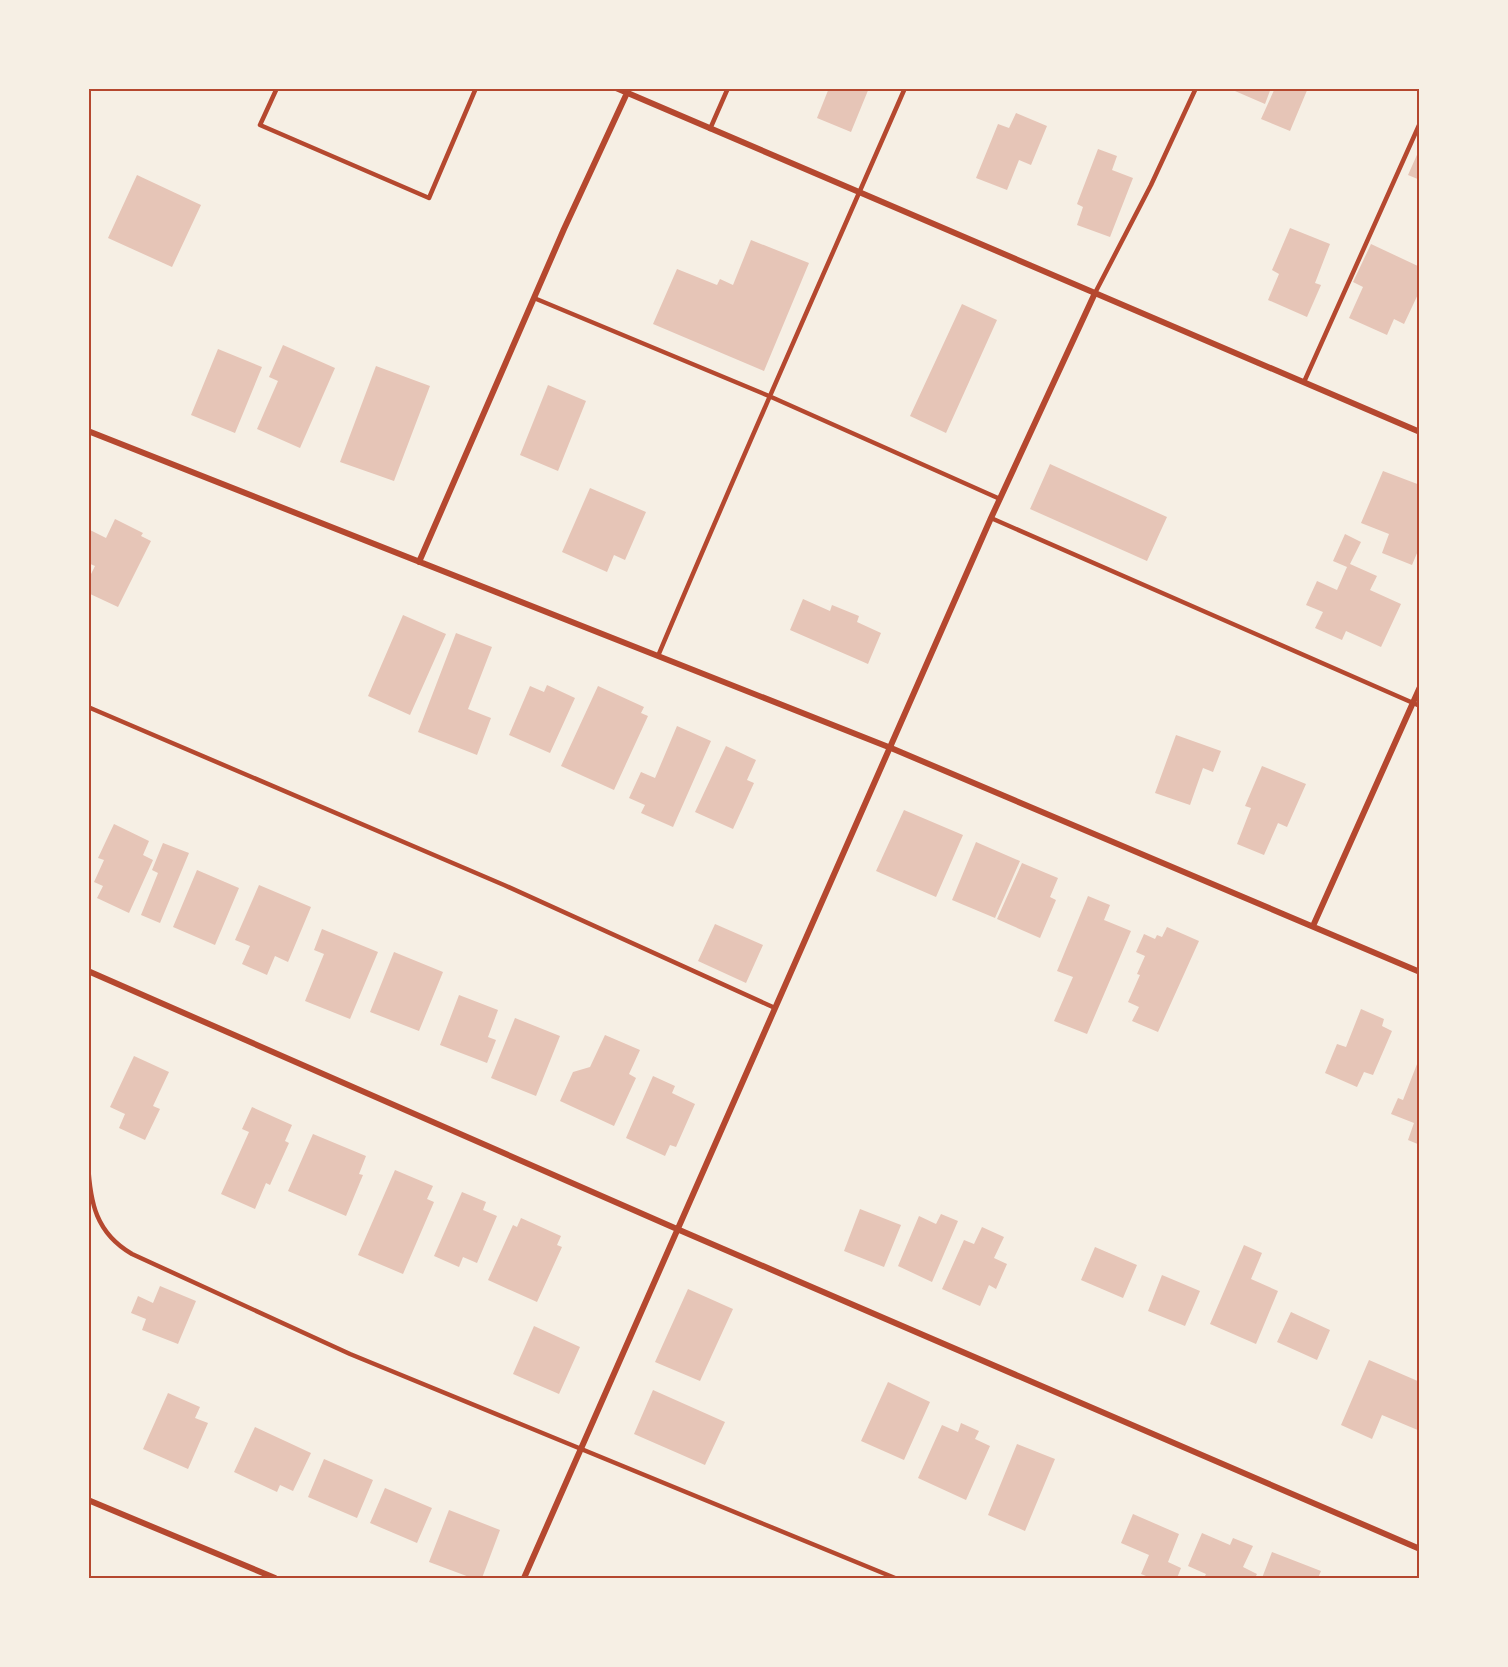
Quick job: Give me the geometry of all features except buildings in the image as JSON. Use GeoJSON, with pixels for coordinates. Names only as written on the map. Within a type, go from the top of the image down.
{"type":"FeatureCollection","features":[{"type":"Feature","properties":{"kind":"street"},"geometry":{"type":"LineString","coordinates":[[616,88],[1419,432]]}},
{"type":"Feature","properties":{"kind":"street"},"geometry":{"type":"LineString","coordinates":[[418,562],[627,93]]}},
{"type":"Feature","properties":{"kind":"street"},"geometry":{"type":"LineString","coordinates":[[524,1578],[991,518],[1095,293]]}},
{"type":"Feature","properties":{"kind":"street"},"geometry":{"type":"LineString","coordinates":[[88,431],[891,748],[1419,972]]}},
{"type":"Feature","properties":{"kind":"street"},"geometry":{"type":"LineString","coordinates":[[1312,926],[1416,704],[1419,687]]}},
{"type":"Feature","properties":{"kind":"street"},"geometry":{"type":"LineString","coordinates":[[88,971],[677,1229],[1419,1549]]}},
{"type":"Feature","properties":{"kind":"street"},"geometry":{"type":"LineString","coordinates":[[88,1500],[275,1578]]}},
{"type":"Feature","properties":{"kind":"lane"},"geometry":{"type":"LineString","coordinates":[[277,88],[261,125],[429,198],[476,88]]}},
{"type":"Feature","properties":{"kind":"lane"},"geometry":{"type":"LineString","coordinates":[[710,129],[728,88]]}},
{"type":"Feature","properties":{"kind":"lane"},"geometry":{"type":"LineString","coordinates":[[658,656],[769,396],[905,88]]}},
{"type":"Feature","properties":{"kind":"lane"},"geometry":{"type":"LineString","coordinates":[[1095,293],[1151,185],[1196,88]]}},
{"type":"Feature","properties":{"kind":"lane"},"geometry":{"type":"LineString","coordinates":[[1304,382],[1419,123]]}},
{"type":"Feature","properties":{"kind":"lane"},"geometry":{"type":"LineString","coordinates":[[534,298],[769,396],[1000,499]]}},
{"type":"Feature","properties":{"kind":"lane"},"geometry":{"type":"LineString","coordinates":[[991,518],[1416,704]]}},
{"type":"Feature","properties":{"kind":"lane"},"geometry":{"type":"LineString","coordinates":[[88,707],[504,885],[775,1008]]}},
{"type":"Feature","properties":{"kind":"lane"},"geometry":{"type":"LineString","coordinates":[[88,1163],[92,1201],[97,1218],[108,1235],[132,1254],[350,1354],[895,1578]]}}]}
